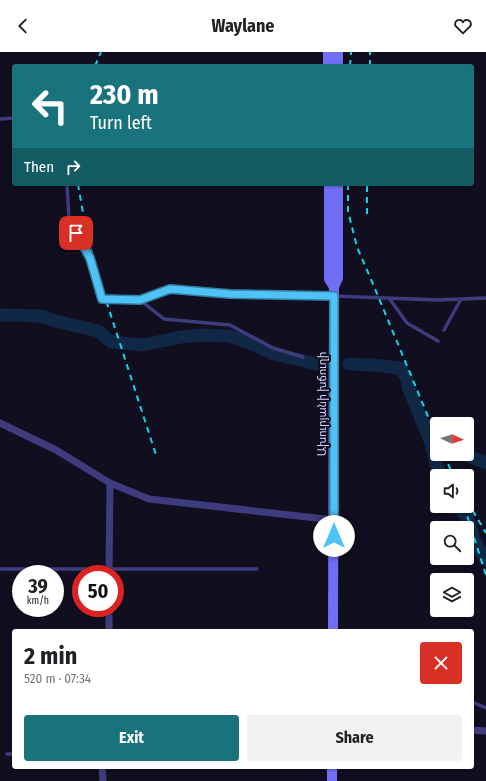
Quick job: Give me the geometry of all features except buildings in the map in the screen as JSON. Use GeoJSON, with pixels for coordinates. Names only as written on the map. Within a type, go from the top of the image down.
{"type":"FeatureCollection","features":[{"type":"Feature","properties":{"kind":"main road"},"geometry":{"type":"LineString","coordinates":[[328,52],[328,64]]}},
{"type":"Feature","properties":{"kind":"main road"},"geometry":{"type":"LineString","coordinates":[[338,52],[338,64]]}},
{"type":"Feature","properties":{"kind":"main road","name":"Ախուրյանի խճուղի"},"geometry":{"type":"LineString","coordinates":[[329,186],[329,279],[334,292]]}},
{"type":"Feature","properties":{"kind":"main road","name":"Ախուրյանի խճուղի"},"geometry":{"type":"LineString","coordinates":[[333,629],[334,292],[338,278],[338,186]]}},
{"type":"Feature","properties":{"kind":"main road"},"geometry":{"type":"LineString","coordinates":[[332,769],[332,781]]}},
{"type":"Feature","properties":{"kind":"street"},"geometry":{"type":"LineString","coordinates":[[0,423],[56,450],[110,483],[149,499],[334,520]]}},
{"type":"Feature","properties":{"kind":"street"},"geometry":{"type":"LineString","coordinates":[[109,565],[110,483]]}},
{"type":"Feature","properties":{"kind":"street"},"geometry":{"type":"LineString","coordinates":[[109,617],[109,629]]}},
{"type":"Feature","properties":{"kind":"street"},"geometry":{"type":"LineString","coordinates":[[474,730],[486,731]]}},
{"type":"Feature","properties":{"kind":"street"},"geometry":{"type":"LineString","coordinates":[[102,769],[103,781]]}},
{"type":"Feature","properties":{"kind":"lane"},"geometry":{"type":"LineString","coordinates":[[0,119],[12,118]]}},
{"type":"Feature","properties":{"kind":"lane"},"geometry":{"type":"LineString","coordinates":[[67,186],[68,220],[90,258],[102,299],[140,300],[170,289],[230,294],[334,292],[389,298],[438,300],[486,298]]}},
{"type":"Feature","properties":{"kind":"lane"},"geometry":{"type":"LineString","coordinates":[[389,298],[407,323],[438,341]]}},
{"type":"Feature","properties":{"kind":"lane"},"geometry":{"type":"LineString","coordinates":[[444,330],[461,299]]}},
{"type":"Feature","properties":{"kind":"lane"},"geometry":{"type":"LineString","coordinates":[[140,300],[164,319],[230,325],[272,348],[303,356]]}},
{"type":"Feature","properties":{"kind":"lane"},"geometry":{"type":"LineString","coordinates":[[0,569],[72,570]]}},
{"type":"Feature","properties":{"kind":"lane"},"geometry":{"type":"LineString","coordinates":[[124,571],[257,569]]}},
{"type":"Feature","properties":{"kind":"lane"},"geometry":{"type":"LineString","coordinates":[[474,703],[486,708]]}},
{"type":"Feature","properties":{"kind":"lane"},"geometry":{"type":"LineString","coordinates":[[7,754],[12,754]]}},
{"type":"Feature","properties":{"kind":"waterway"},"geometry":{"type":"LineString","coordinates":[[0,315],[41,316],[59,322],[98,331],[111,342],[143,345],[181,337],[201,335],[230,336],[274,354],[317,364],[329,364]]}},
{"type":"Feature","properties":{"kind":"waterway"},"geometry":{"type":"LineString","coordinates":[[349,364],[400,368],[406,376],[409,389],[431,443],[438,469]]}},
{"type":"Feature","properties":{"kind":"waterway"},"geometry":{"type":"LineString","coordinates":[[474,458],[486,463]]}},
{"type":"Feature","properties":{"kind":"waterway"},"geometry":{"type":"LineString","coordinates":[[463,513],[468,518],[475,542],[486,560]]}},
{"type":"Feature","properties":{"kind":"railway"},"geometry":{"type":"LineString","coordinates":[[96,64],[101,52]]}},
{"type":"Feature","properties":{"kind":"railway"},"geometry":{"type":"LineString","coordinates":[[350,64],[351,52]]}},
{"type":"Feature","properties":{"kind":"railway"},"geometry":{"type":"LineString","coordinates":[[370,52],[370,64]]}},
{"type":"Feature","properties":{"kind":"railway"},"geometry":{"type":"LineString","coordinates":[[78,186],[87,236],[104,294],[156,455]]}},
{"type":"Feature","properties":{"kind":"railway"},"geometry":{"type":"LineString","coordinates":[[348,186],[348,211],[357,247],[430,421]]}},
{"type":"Feature","properties":{"kind":"railway"},"geometry":{"type":"LineString","coordinates":[[367,186],[367,214]]}},
{"type":"Feature","properties":{"kind":"railway"},"geometry":{"type":"LineString","coordinates":[[447,461],[450,469]]}},
{"type":"Feature","properties":{"kind":"railway"},"geometry":{"type":"LineString","coordinates":[[466,513],[486,575]]}},
{"type":"Feature","properties":{"kind":"railway"},"geometry":{"type":"LineString","coordinates":[[474,513],[486,533]]}},
{"type":"Feature","properties":{"kind":"route"},"geometry":{"type":"LineString","coordinates":[[76,233],[90,258],[102,299],[140,300],[170,289],[230,294],[334,296],[334,536]]}}]}
